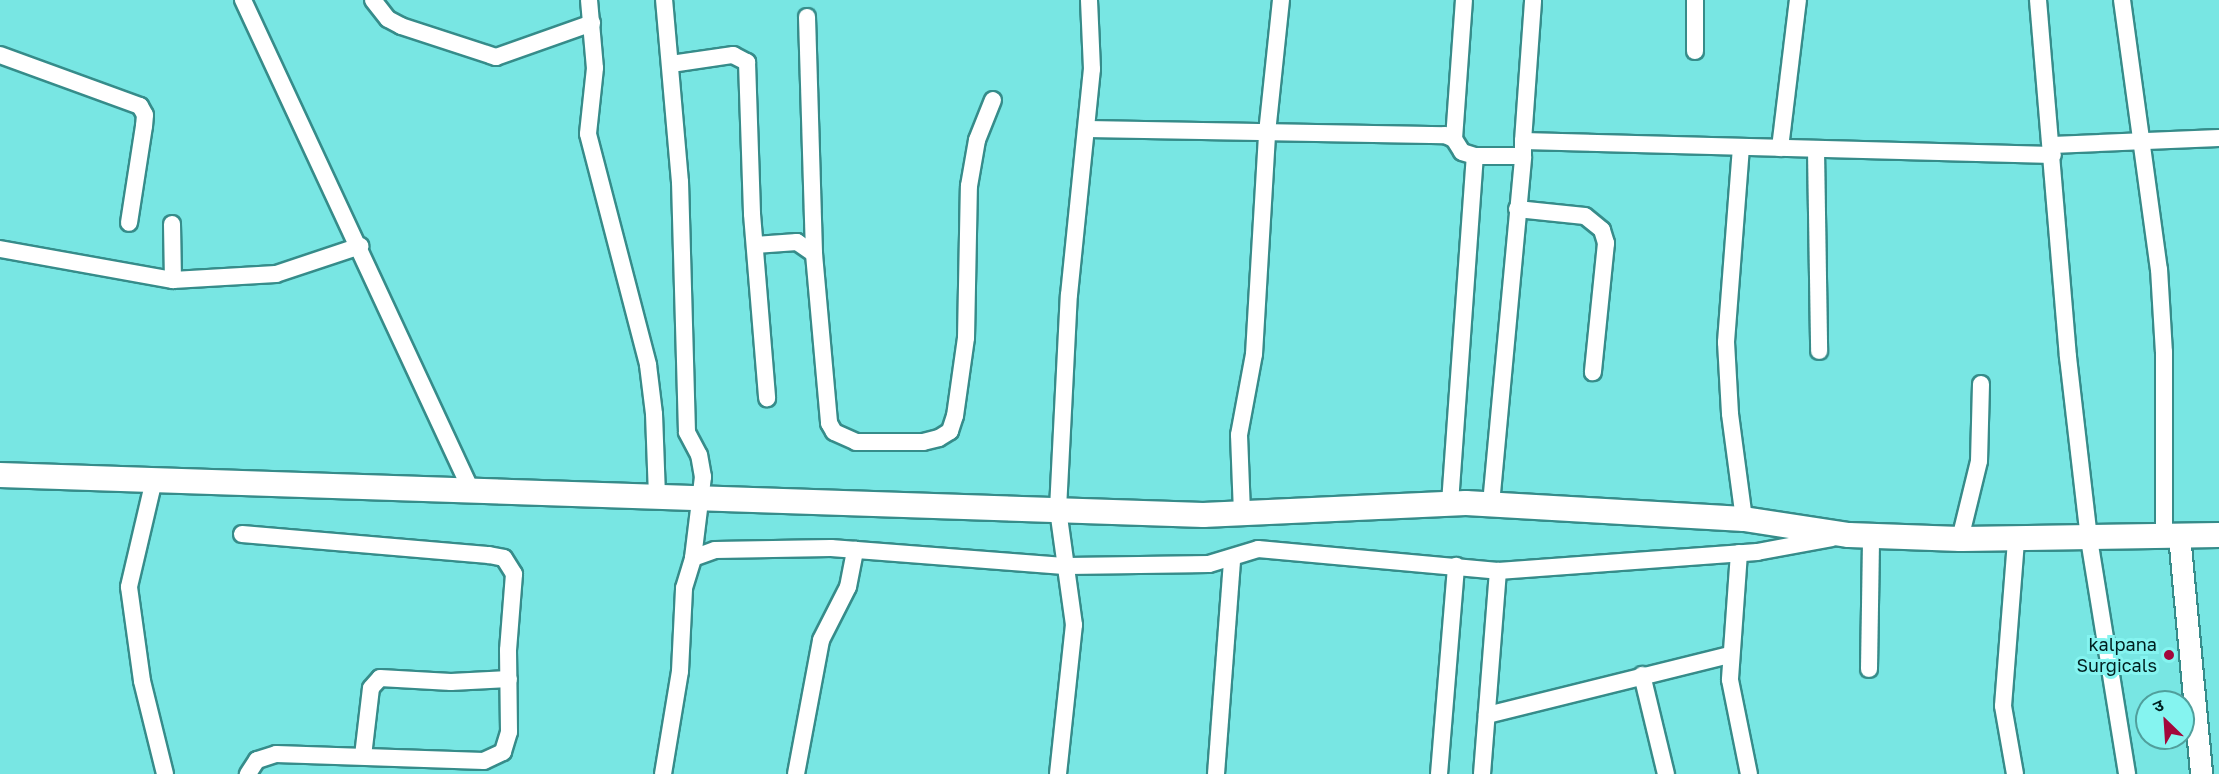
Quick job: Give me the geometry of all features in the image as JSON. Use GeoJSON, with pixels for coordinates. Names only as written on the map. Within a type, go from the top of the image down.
{"type":"FeatureCollection","features":[{"type":"Feature","properties":{"kind":"main road"},"geometry":{"type":"LineString","coordinates":[[0,475],[1242,513],[1450,503],[1491,504],[1744,519],[1860,535],[2016,540],[2219,535]]}},
{"type":"Feature","properties":{"kind":"street"},"geometry":{"type":"LineString","coordinates":[[243,0],[360,246],[471,490]]}},
{"type":"Feature","properties":{"kind":"street"},"geometry":{"type":"LineString","coordinates":[[373,0],[388,19],[401,26],[435,40],[496,57],[592,23]]}},
{"type":"Feature","properties":{"kind":"street"},"geometry":{"type":"LineString","coordinates":[[589,0],[596,68],[588,134],[648,365],[654,414],[657,496]]}},
{"type":"Feature","properties":{"kind":"street"},"geometry":{"type":"LineString","coordinates":[[663,774],[680,671],[684,588],[693,558],[702,498],[702,465],[687,432],[680,182],[664,0]]}},
{"type":"Feature","properties":{"kind":"street"},"geometry":{"type":"LineString","coordinates":[[1058,774],[1073,634],[1067,566],[1058,509],[1069,295],[1088,129],[1092,69],[1089,0]]}},
{"type":"Feature","properties":{"kind":"street"},"geometry":{"type":"LineString","coordinates":[[1242,513],[1239,435],[1254,354],[1267,133],[1281,0]]}},
{"type":"Feature","properties":{"kind":"street"},"geometry":{"type":"LineString","coordinates":[[1454,139],[1464,0]]}},
{"type":"Feature","properties":{"kind":"street"},"geometry":{"type":"LineString","coordinates":[[1491,504],[1523,149],[1533,0]]}},
{"type":"Feature","properties":{"kind":"street"},"geometry":{"type":"LineString","coordinates":[[1695,0],[1695,51]]}},
{"type":"Feature","properties":{"kind":"street"},"geometry":{"type":"LineString","coordinates":[[1780,148],[1798,0]]}},
{"type":"Feature","properties":{"kind":"street"},"geometry":{"type":"LineString","coordinates":[[2038,0],[2068,357],[2089,539],[2127,774]]}},
{"type":"Feature","properties":{"kind":"street"},"geometry":{"type":"LineString","coordinates":[[2122,0],[2159,269],[2172,535],[2201,774]]}},
{"type":"Feature","properties":{"kind":"street"},"geometry":{"type":"LineString","coordinates":[[807,17],[814,254],[829,423],[834,432],[856,442],[923,442],[950,431],[966,338],[969,186],[977,140],[993,100]]}},
{"type":"Feature","properties":{"kind":"street"},"geometry":{"type":"LineString","coordinates":[[0,54],[140,106],[145,115],[144,126],[129,223]]}},
{"type":"Feature","properties":{"kind":"street"},"geometry":{"type":"LineString","coordinates":[[671,64],[733,55],[747,62],[755,245],[767,398]]}},
{"type":"Feature","properties":{"kind":"street"},"geometry":{"type":"LineString","coordinates":[[1088,129],[1445,135],[1454,139],[1462,152],[1475,156],[1523,149],[1742,147],[1815,150],[2052,150],[2140,141],[2219,138]]}},
{"type":"Feature","properties":{"kind":"street"},"geometry":{"type":"LineString","coordinates":[[1742,147],[1726,342],[1730,414],[1744,519]]}},
{"type":"Feature","properties":{"kind":"street"},"geometry":{"type":"LineString","coordinates":[[1815,150],[1819,351]]}},
{"type":"Feature","properties":{"kind":"street"},"geometry":{"type":"LineString","coordinates":[[1450,503],[1475,156]]}},
{"type":"Feature","properties":{"kind":"street"},"geometry":{"type":"LineString","coordinates":[[1518,209],[1585,216],[1602,230],[1606,243],[1593,372]]}},
{"type":"Feature","properties":{"kind":"street"},"geometry":{"type":"LineString","coordinates":[[172,224],[173,280]]}},
{"type":"Feature","properties":{"kind":"street"},"geometry":{"type":"LineString","coordinates":[[755,245],[797,242],[814,254]]}},
{"type":"Feature","properties":{"kind":"street"},"geometry":{"type":"LineString","coordinates":[[0,249],[173,280],[276,274],[360,246]]}},
{"type":"Feature","properties":{"kind":"street"},"geometry":{"type":"LineString","coordinates":[[1960,539],[1979,461],[1981,384]]}},
{"type":"Feature","properties":{"kind":"street"},"geometry":{"type":"LineString","coordinates":[[154,480],[130,576],[129,600],[142,681],[165,774]]}},
{"type":"Feature","properties":{"kind":"street"},"geometry":{"type":"LineString","coordinates":[[242,534],[504,558],[514,574],[508,679],[508,743],[494,759],[276,754],[257,760],[248,774]]}},
{"type":"Feature","properties":{"kind":"street"},"geometry":{"type":"LineString","coordinates":[[693,558],[715,550],[855,550],[1067,566],[1209,564],[1232,559],[1246,551],[1269,549],[1498,571],[1739,553],[1860,535],[1869,669]]}},
{"type":"Feature","properties":{"kind":"street"},"geometry":{"type":"LineString","coordinates":[[2015,774],[2003,706],[2016,540]]}},
{"type":"Feature","properties":{"kind":"street"},"geometry":{"type":"LineString","coordinates":[[796,774],[821,640],[848,587],[855,550]]}},
{"type":"Feature","properties":{"kind":"street"},"geometry":{"type":"LineString","coordinates":[[1739,553],[1730,680],[1749,774]]}},
{"type":"Feature","properties":{"kind":"street"},"geometry":{"type":"LineString","coordinates":[[1216,774],[1232,559]]}},
{"type":"Feature","properties":{"kind":"street"},"geometry":{"type":"LineString","coordinates":[[1439,774],[1456,566]]}},
{"type":"Feature","properties":{"kind":"street"},"geometry":{"type":"LineString","coordinates":[[1482,774],[1498,571]]}},
{"type":"Feature","properties":{"kind":"street"},"geometry":{"type":"LineString","coordinates":[[1487,715],[1730,655]]}},
{"type":"Feature","properties":{"kind":"street"},"geometry":{"type":"LineString","coordinates":[[1642,675],[1665,774]]}},
{"type":"Feature","properties":{"kind":"street"},"geometry":{"type":"LineString","coordinates":[[363,756],[371,687],[380,678],[451,682],[508,679]]}},
{"type":"Feature","properties":{"kind":"place","name":"kalpana Surgicals"},"geometry":{"type":"Point","coordinates":[2169,655]}}]}
